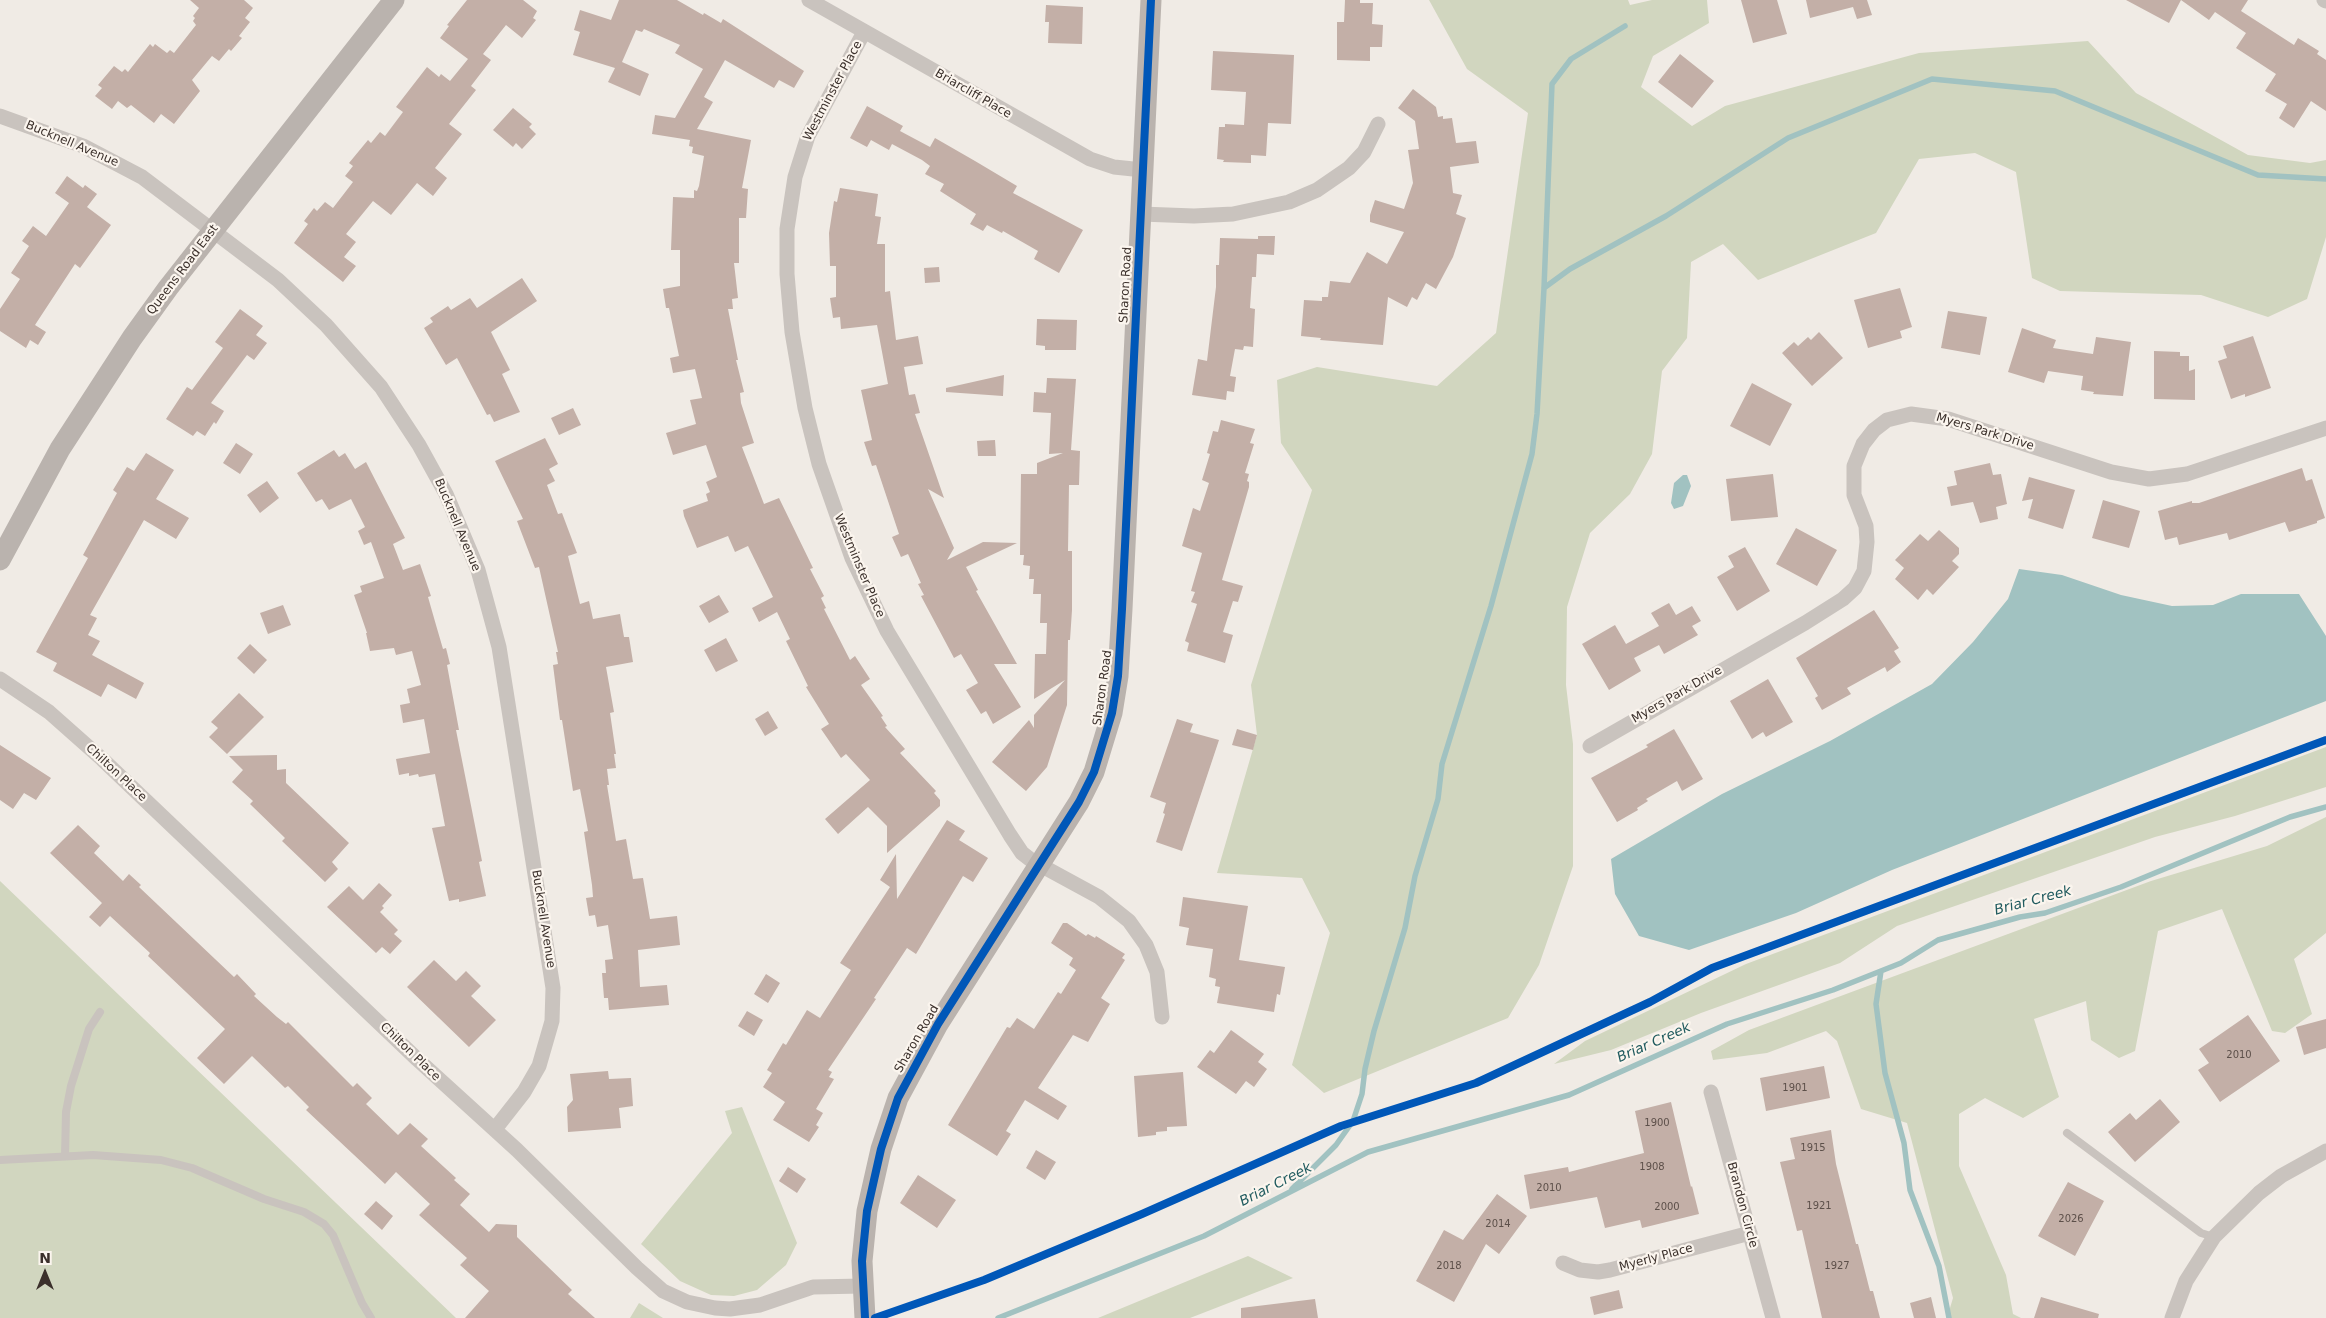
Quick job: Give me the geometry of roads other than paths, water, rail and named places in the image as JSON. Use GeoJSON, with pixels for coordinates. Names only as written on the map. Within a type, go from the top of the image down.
{"type":"FeatureCollection","features":[{"type":"Feature","properties":{"kind":"street","name":"Queens Road East"},"geometry":{"type":"LineString","coordinates":[[0,560],[60,449],[142,324],[394,0]]}},
{"type":"Feature","properties":{"kind":"street","name":"Briarcliff Place"},"geometry":{"type":"LineString","coordinates":[[809,0],[1090,159],[1114,167],[1143,170]]}},
{"type":"Feature","properties":{"kind":"street","name":"Sharon Road"},"geometry":{"type":"LineString","coordinates":[[865,1318],[862,1249],[868,1200],[884,1135],[898,1098],[938,1024],[1079,802],[1094,772],[1107,734],[1116,689],[1122,609],[1151,0]]}},
{"type":"Feature","properties":{"kind":"street","name":"Westminster Place"},"geometry":{"type":"LineString","coordinates":[[864,32],[814,122],[798,163],[787,229],[788,296],[805,408],[832,503],[852,558],[878,614],[900,655],[1016,846],[1026,857],[1105,901],[1129,921],[1146,945],[1157,972],[1162,1017]]}},
{"type":"Feature","properties":{"kind":"street","name":"Bucknell Avenue"},"geometry":{"type":"LineString","coordinates":[[0,116],[61,137],[120,164],[162,190],[278,280],[342,341],[381,387],[419,445],[439,480],[469,548],[484,589],[503,668],[553,996],[550,1027],[539,1066],[524,1092],[495,1129]]}},
{"type":"Feature","properties":{"kind":"street"},"geometry":{"type":"LineString","coordinates":[[1141,214],[1194,216],[1234,214],[1274,206],[1303,196],[1330,182],[1349,168],[1364,152],[1378,124]]}},
{"type":"Feature","properties":{"kind":"street","name":"Myers Park Drive"},"geometry":{"type":"LineString","coordinates":[[1590,746],[1805,624],[1843,599],[1855,588],[1864,571],[1867,542],[1864,519],[1854,495],[1854,466],[1863,444],[1874,430],[1887,420],[1911,414],[1941,418],[2124,476],[2149,479],[2187,474],[2326,428]]}},
{"type":"Feature","properties":{"kind":"street","name":"Chilton Place"},"geometry":{"type":"LineString","coordinates":[[0,679],[49,712],[96,754],[417,1059],[495,1129],[649,1280],[674,1297],[701,1306],[730,1309],[760,1305],[814,1288],[863,1286]]}},
{"type":"Feature","properties":{"kind":"street","name":"Brandon Circle"},"geometry":{"type":"LineString","coordinates":[[1711,1092],[1773,1318]]}},
{"type":"Feature","properties":{"kind":"street"},"geometry":{"type":"LineString","coordinates":[[2172,1318],[2186,1282],[2214,1238],[2259,1193],[2281,1176],[2326,1151]]}},
{"type":"Feature","properties":{"kind":"street","name":"Myerly Place"},"geometry":{"type":"LineString","coordinates":[[1563,1263],[1580,1270],[1598,1272],[1750,1233]]}},
{"type":"Feature","properties":{"kind":"lane"},"geometry":{"type":"LineString","coordinates":[[65,1156],[67,1106],[71,1086],[85,1037],[93,1020],[100,1012]]}},
{"type":"Feature","properties":{"kind":"lane"},"geometry":{"type":"LineString","coordinates":[[2066,1132],[2202,1233],[2214,1238]]}},
{"type":"Feature","properties":{"kind":"lane"},"geometry":{"type":"LineString","coordinates":[[0,1160],[65,1156],[138,1157],[171,1162],[199,1170],[264,1199],[310,1215],[328,1229],[337,1241],[362,1304],[371,1318]]}},
{"type":"Feature","properties":{"kind":"water"},"geometry":{"type":"Polygon","coordinates":[[[1683,475],[1687,475],[1691,486],[1683,506],[1674,509],[1671,503],[1674,483],[1683,475]]]}},
{"type":"Feature","properties":{"kind":"water"},"geometry":{"type":"Polygon","coordinates":[[[2019,569],[2062,575],[2121,595],[2172,606],[2213,605],[2241,594],[2299,594],[2326,636],[2326,701],[1892,870],[1796,913],[1689,950],[1639,936],[1615,894],[1611,859],[1722,794],[1830,741],[1932,684],[1973,642],[2008,599],[2019,569]]]}},
{"type":"Feature","properties":{"kind":"waterway"},"geometry":{"type":"LineString","coordinates":[[1292,1189],[1336,1145],[1353,1121],[1362,1094],[1365,1069],[1374,1031],[1405,928],[1415,876],[1438,799],[1442,764],[1491,606],[1532,454],[1537,414],[1544,288],[1552,84],[1571,59],[1625,26]]}},
{"type":"Feature","properties":{"kind":"waterway"},"geometry":{"type":"LineString","coordinates":[[1544,288],[1570,269],[1666,216],[1788,138],[1932,79],[2055,91],[2258,175],[2326,179]]}},
{"type":"Feature","properties":{"kind":"waterway","name":"Briar Creek"},"geometry":{"type":"LineString","coordinates":[[998,1318],[1204,1236],[1368,1152],[1569,1095],[1727,1024],[1833,990],[1901,963],[1938,940],[2020,917],[2045,913],[2121,887],[2290,817],[2326,807]]}},
{"type":"Feature","properties":{"kind":"waterway"},"geometry":{"type":"LineString","coordinates":[[1881,971],[1876,1004],[1885,1073],[1904,1143],[1910,1190],[1939,1266],[1949,1318]]}}]}
